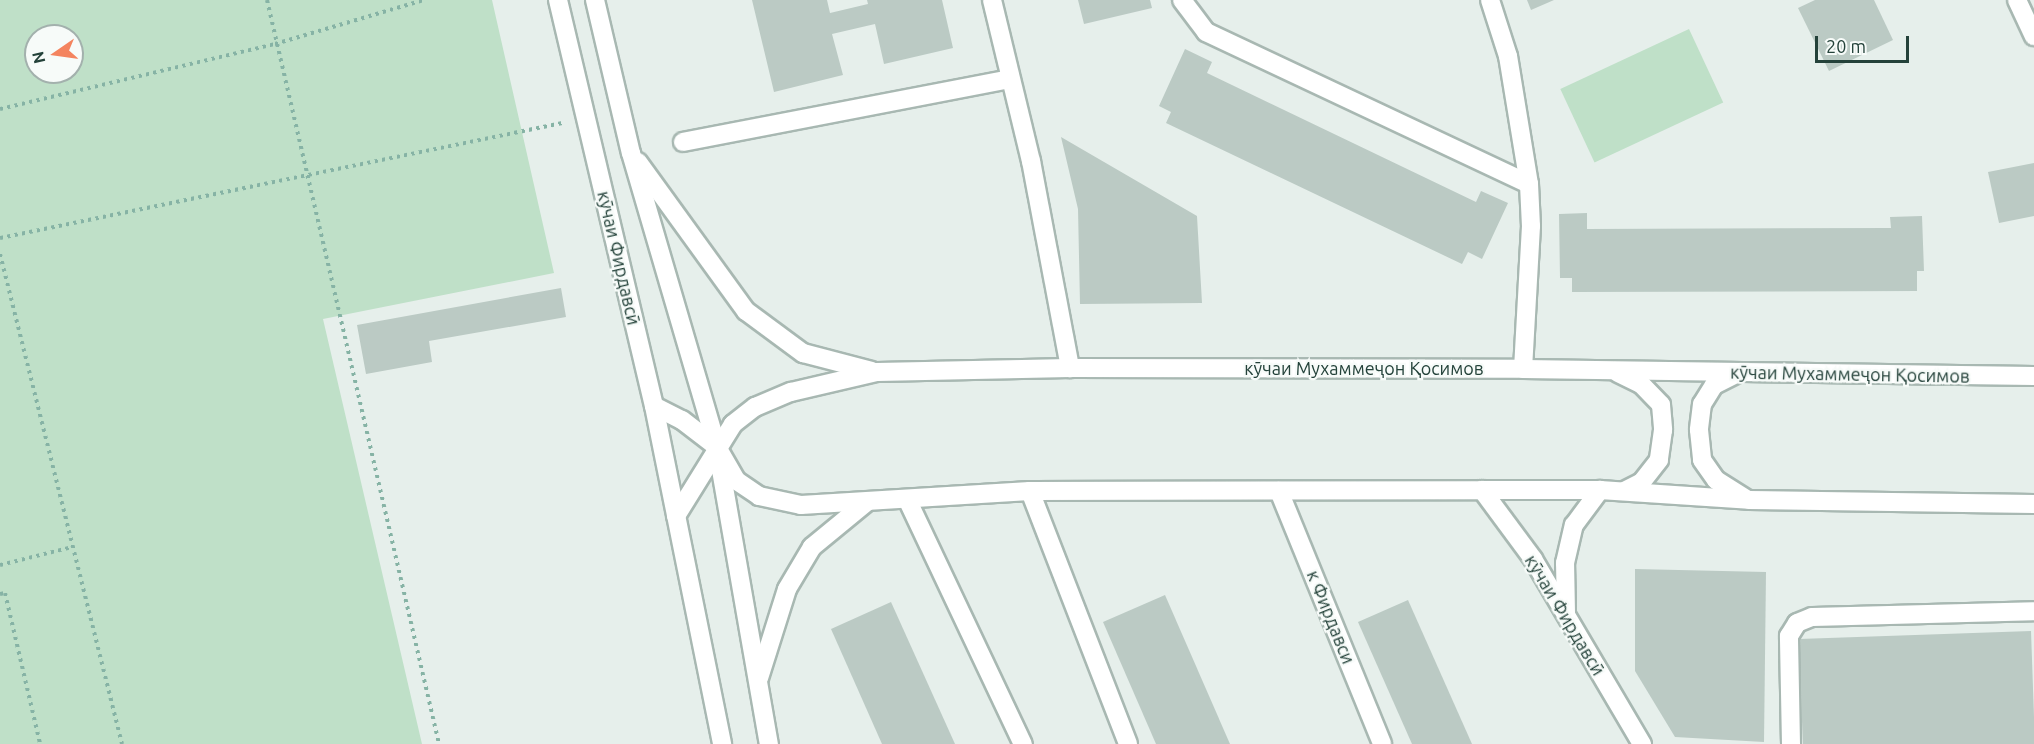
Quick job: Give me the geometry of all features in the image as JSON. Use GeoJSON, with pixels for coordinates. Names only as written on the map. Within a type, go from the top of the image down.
{"type":"FeatureCollection","features":[{"type":"Feature","properties":{"kind":"street","name":"кӯчаи Фирдавсӣ"},"geometry":{"type":"LineString","coordinates":[[558,0],[654,406],[722,744]]}},
{"type":"Feature","properties":{"kind":"street","name":"кӯчаи Фирдавсӣ"},"geometry":{"type":"LineString","coordinates":[[595,0],[631,153],[717,447],[770,744]]}},
{"type":"Feature","properties":{"kind":"street"},"geometry":{"type":"LineString","coordinates":[[992,0],[1009,79],[1031,161],[1070,368]]}},
{"type":"Feature","properties":{"kind":"street"},"geometry":{"type":"LineString","coordinates":[[1182,0],[1206,32],[1528,184]]}},
{"type":"Feature","properties":{"kind":"street"},"geometry":{"type":"LineString","coordinates":[[1490,0],[1508,56],[1528,184],[1531,226],[1523,369]]}},
{"type":"Feature","properties":{"kind":"street"},"geometry":{"type":"LineString","coordinates":[[2017,0],[2034,36]]}},
{"type":"Feature","properties":{"kind":"street"},"geometry":{"type":"LineString","coordinates":[[683,142],[1009,79]]}},
{"type":"Feature","properties":{"kind":"street"},"geometry":{"type":"LineString","coordinates":[[631,153],[746,311],[802,353],[877,372]]}},
{"type":"Feature","properties":{"kind":"street","name":"кӯчаи Мухаммеҷон Қосимов"},"geometry":{"type":"LineString","coordinates":[[717,447],[733,424],[755,407],[790,392],[877,372],[1070,368],[1610,369],[2034,376]]}},
{"type":"Feature","properties":{"kind":"street"},"geometry":{"type":"LineString","coordinates":[[1610,369],[1641,384],[1661,405],[1659,460],[1642,482],[1622,491]]}},
{"type":"Feature","properties":{"kind":"street"},"geometry":{"type":"LineString","coordinates":[[1741,372],[1714,385],[1702,404],[1699,430],[1702,460],[1716,480],[1749,500]]}},
{"type":"Feature","properties":{"kind":"street"},"geometry":{"type":"LineString","coordinates":[[654,406],[682,420],[717,447],[737,481],[759,496],[801,505],[1030,491],[1600,490],[1749,500],[2027,504],[2034,515]]}},
{"type":"Feature","properties":{"kind":"street"},"geometry":{"type":"LineString","coordinates":[[676,516],[717,447]]}},
{"type":"Feature","properties":{"kind":"street","name":"кӯчаи Фирдавсӣ"},"geometry":{"type":"LineString","coordinates":[[1482,490],[1533,559],[1642,744]]}},
{"type":"Feature","properties":{"kind":"street"},"geometry":{"type":"LineString","coordinates":[[1566,615],[1565,563],[1574,525],[1600,490]]}},
{"type":"Feature","properties":{"kind":"street"},"geometry":{"type":"LineString","coordinates":[[1030,491],[1128,744]]}},
{"type":"Feature","properties":{"kind":"street","name":"к Фирдавси"},"geometry":{"type":"LineString","coordinates":[[1279,491],[1382,744]]}},
{"type":"Feature","properties":{"kind":"street"},"geometry":{"type":"LineString","coordinates":[[907,499],[1023,744]]}},
{"type":"Feature","properties":{"kind":"street"},"geometry":{"type":"LineString","coordinates":[[758,681],[787,589],[812,547],[868,501]]}},
{"type":"Feature","properties":{"kind":"street"},"geometry":{"type":"LineString","coordinates":[[1791,744],[1789,636],[1797,623],[1812,617],[2034,611]]}},
{"type":"Feature","properties":{"kind":"path"},"geometry":{"type":"LineString","coordinates":[[267,0],[275,44],[439,744]]}},
{"type":"Feature","properties":{"kind":"path"},"geometry":{"type":"LineString","coordinates":[[0,109],[275,44],[424,0]]}},
{"type":"Feature","properties":{"kind":"path"},"geometry":{"type":"LineString","coordinates":[[0,238],[586,118]]}},
{"type":"Feature","properties":{"kind":"path"},"geometry":{"type":"LineString","coordinates":[[0,254],[122,744]]}},
{"type":"Feature","properties":{"kind":"path"},"geometry":{"type":"LineString","coordinates":[[0,565],[72,547]]}},
{"type":"Feature","properties":{"kind":"path"},"geometry":{"type":"LineString","coordinates":[[0,594],[5,593],[40,744]]}},
{"type":"Feature","properties":{"kind":"green space"},"geometry":{"type":"Polygon","coordinates":[[[0,0],[492,0],[554,273],[323,319],[422,744],[0,744],[0,0]]]}},
{"type":"Feature","properties":{"kind":"green space"},"geometry":{"type":"Polygon","coordinates":[[[1689,29],[1723,102],[1595,162],[1560,89],[1689,29]]]}},
{"type":"Feature","properties":{"kind":"building"},"geometry":{"type":"Polygon","coordinates":[[[752,0],[827,0],[830,13],[868,4],[867,0],[942,0],[953,48],[884,64],[875,24],[832,34],[843,75],[774,92],[752,0]]]}},
{"type":"Feature","properties":{"kind":"building"},"geometry":{"type":"Polygon","coordinates":[[[1078,0],[1150,0],[1152,8],[1084,24],[1078,0]]]}},
{"type":"Feature","properties":{"kind":"building"},"geometry":{"type":"Polygon","coordinates":[[[1527,0],[1554,0],[1531,10],[1527,0]]]}},
{"type":"Feature","properties":{"kind":"building"},"geometry":{"type":"Polygon","coordinates":[[[1815,0],[1874,0],[1893,40],[1829,71],[1798,8],[1815,0]]]}},
{"type":"Feature","properties":{"kind":"building"},"geometry":{"type":"Polygon","coordinates":[[[1185,49],[1212,62],[1207,73],[1476,202],[1481,191],[1508,203],[1482,259],[1468,252],[1462,264],[1166,123],[1171,112],[1159,106],[1185,49]]]}},
{"type":"Feature","properties":{"kind":"building"},"geometry":{"type":"Polygon","coordinates":[[[1061,137],[1197,216],[1202,303],[1080,304],[1078,209],[1061,137]]]}},
{"type":"Feature","properties":{"kind":"building"},"geometry":{"type":"Polygon","coordinates":[[[2034,163],[2034,216],[1999,223],[1988,172],[2034,163]]]}},
{"type":"Feature","properties":{"kind":"building"},"geometry":{"type":"Polygon","coordinates":[[[1587,213],[1587,229],[1891,228],[1890,217],[1922,216],[1924,271],[1917,271],[1917,291],[1572,292],[1572,278],[1560,278],[1559,214],[1587,213]]]}},
{"type":"Feature","properties":{"kind":"building"},"geometry":{"type":"Polygon","coordinates":[[[561,288],[566,317],[429,341],[432,362],[366,374],[357,325],[561,288]]]}},
{"type":"Feature","properties":{"kind":"building"},"geometry":{"type":"Polygon","coordinates":[[[1635,569],[1766,572],[1764,742],[1675,737],[1635,671],[1635,569]]]}},
{"type":"Feature","properties":{"kind":"building"},"geometry":{"type":"Polygon","coordinates":[[[1165,595],[1230,744],[1156,744],[1103,622],[1165,595]]]}},
{"type":"Feature","properties":{"kind":"building"},"geometry":{"type":"Polygon","coordinates":[[[1408,600],[1472,744],[1412,744],[1358,622],[1408,600]]]}},
{"type":"Feature","properties":{"kind":"building"},"geometry":{"type":"Polygon","coordinates":[[[891,602],[955,744],[882,744],[831,629],[891,602]]]}},
{"type":"Feature","properties":{"kind":"building"},"geometry":{"type":"Polygon","coordinates":[[[2031,631],[2034,744],[1803,744],[1799,639],[2031,631]]]}}]}
